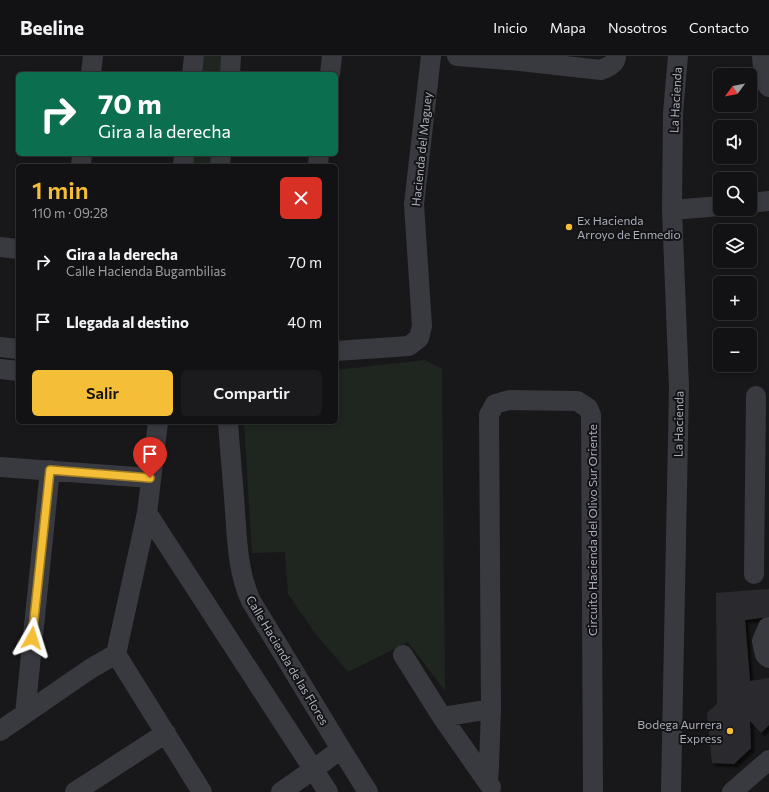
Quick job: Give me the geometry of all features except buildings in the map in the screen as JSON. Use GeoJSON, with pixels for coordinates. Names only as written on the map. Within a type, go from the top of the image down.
{"type":"FeatureCollection","features":[{"type":"Feature","properties":{"kind":"street"},"geometry":{"type":"LineString","coordinates":[[91,72],[93,56]]}},
{"type":"Feature","properties":{"kind":"street"},"geometry":{"type":"LineString","coordinates":[[192,72],[194,56]]}},
{"type":"Feature","properties":{"kind":"street"},"geometry":{"type":"LineString","coordinates":[[230,72],[232,56]]}},
{"type":"Feature","properties":{"kind":"street"},"geometry":{"type":"LineString","coordinates":[[330,72],[332,56]]}},
{"type":"Feature","properties":{"kind":"street","name":"Hacienda del Maguey"},"geometry":{"type":"LineString","coordinates":[[338,351],[409,346],[419,338],[422,326],[414,204],[431,56]]}},
{"type":"Feature","properties":{"kind":"street"},"geometry":{"type":"LineString","coordinates":[[457,56],[520,59],[601,70],[614,61]]}},
{"type":"Feature","properties":{"kind":"street","name":"La Hacienda"},"geometry":{"type":"LineString","coordinates":[[671,792],[679,387],[672,210],[673,113],[678,56]]}},
{"type":"Feature","properties":{"kind":"street"},"geometry":{"type":"LineString","coordinates":[[762,56],[764,81],[769,87]]}},
{"type":"Feature","properties":{"kind":"street"},"geometry":{"type":"LineString","coordinates":[[757,202],[769,201]]}},
{"type":"Feature","properties":{"kind":"street"},"geometry":{"type":"LineString","coordinates":[[672,210],[713,207]]}},
{"type":"Feature","properties":{"kind":"street"},"geometry":{"type":"LineString","coordinates":[[0,247],[16,249]]}},
{"type":"Feature","properties":{"kind":"street"},"geometry":{"type":"LineString","coordinates":[[0,347],[16,349]]}},
{"type":"Feature","properties":{"kind":"street"},"geometry":{"type":"LineString","coordinates":[[0,369],[16,371]]}},
{"type":"Feature","properties":{"kind":"street"},"geometry":{"type":"LineString","coordinates":[[754,574],[762,529],[762,432],[756,396]]}},
{"type":"Feature","properties":{"kind":"street","name":"Circuito Hacienda del Olivo Sur Oriente"},"geometry":{"type":"LineString","coordinates":[[492,789],[489,766],[491,709],[489,415],[495,404],[509,400],[577,401],[588,408],[591,415],[593,792]]}},
{"type":"Feature","properties":{"kind":"street"},"geometry":{"type":"LineString","coordinates":[[158,424],[146,513],[116,654],[202,792]]}},
{"type":"Feature","properties":{"kind":"street","name":"Calle Hacienda de las Flores"},"geometry":{"type":"LineString","coordinates":[[228,424],[238,549],[244,583],[251,601],[368,792]]}},
{"type":"Feature","properties":{"kind":"street"},"geometry":{"type":"LineString","coordinates":[[0,467],[150,478]]}},
{"type":"Feature","properties":{"kind":"street"},"geometry":{"type":"LineString","coordinates":[[25,714],[50,470]]}},
{"type":"Feature","properties":{"kind":"street"},"geometry":{"type":"LineString","coordinates":[[146,513],[328,792]]}},
{"type":"Feature","properties":{"kind":"street"},"geometry":{"type":"LineString","coordinates":[[769,627],[762,641],[765,655],[769,658]]}},
{"type":"Feature","properties":{"kind":"street"},"geometry":{"type":"LineString","coordinates":[[0,731],[90,669],[116,654]]}},
{"type":"Feature","properties":{"kind":"street"},"geometry":{"type":"LineString","coordinates":[[403,655],[442,717],[492,789]]}},
{"type":"Feature","properties":{"kind":"street"},"geometry":{"type":"LineString","coordinates":[[442,717],[491,709]]}},
{"type":"Feature","properties":{"kind":"street"},"geometry":{"type":"LineString","coordinates":[[75,792],[166,733]]}},
{"type":"Feature","properties":{"kind":"street"},"geometry":{"type":"LineString","coordinates":[[281,792],[341,749]]}},
{"type":"Feature","properties":{"kind":"street"},"geometry":{"type":"LineString","coordinates":[[732,792],[769,760]]}},
{"type":"Feature","properties":{"kind":"shaded area"},"geometry":{"type":"Polygon","coordinates":[[[201,56],[223,56],[221,72],[199,72],[201,56]]]}},
{"type":"Feature","properties":{"kind":"shaded area"},"geometry":{"type":"Polygon","coordinates":[[[191,156],[215,156],[214,164],[190,164],[191,156]]]}},
{"type":"Feature","properties":{"kind":"shaded area"},"geometry":{"type":"Polygon","coordinates":[[[425,360],[442,369],[445,691],[408,642],[348,672],[314,632],[288,594],[285,552],[252,553],[244,424],[338,424],[338,370],[425,360]]]}},
{"type":"Feature","properties":{"kind":"place","name":"Ex Hacienda Arroyo de Enmedio"},"geometry":{"type":"Point","coordinates":[569,227]}},
{"type":"Feature","properties":{"kind":"place","name":"Bodega Aurrera Express"},"geometry":{"type":"Point","coordinates":[730,731]}},
{"type":"Feature","properties":{"kind":"route"},"geometry":{"type":"LineString","coordinates":[[32,638],[50,470],[150,478]]}}]}
